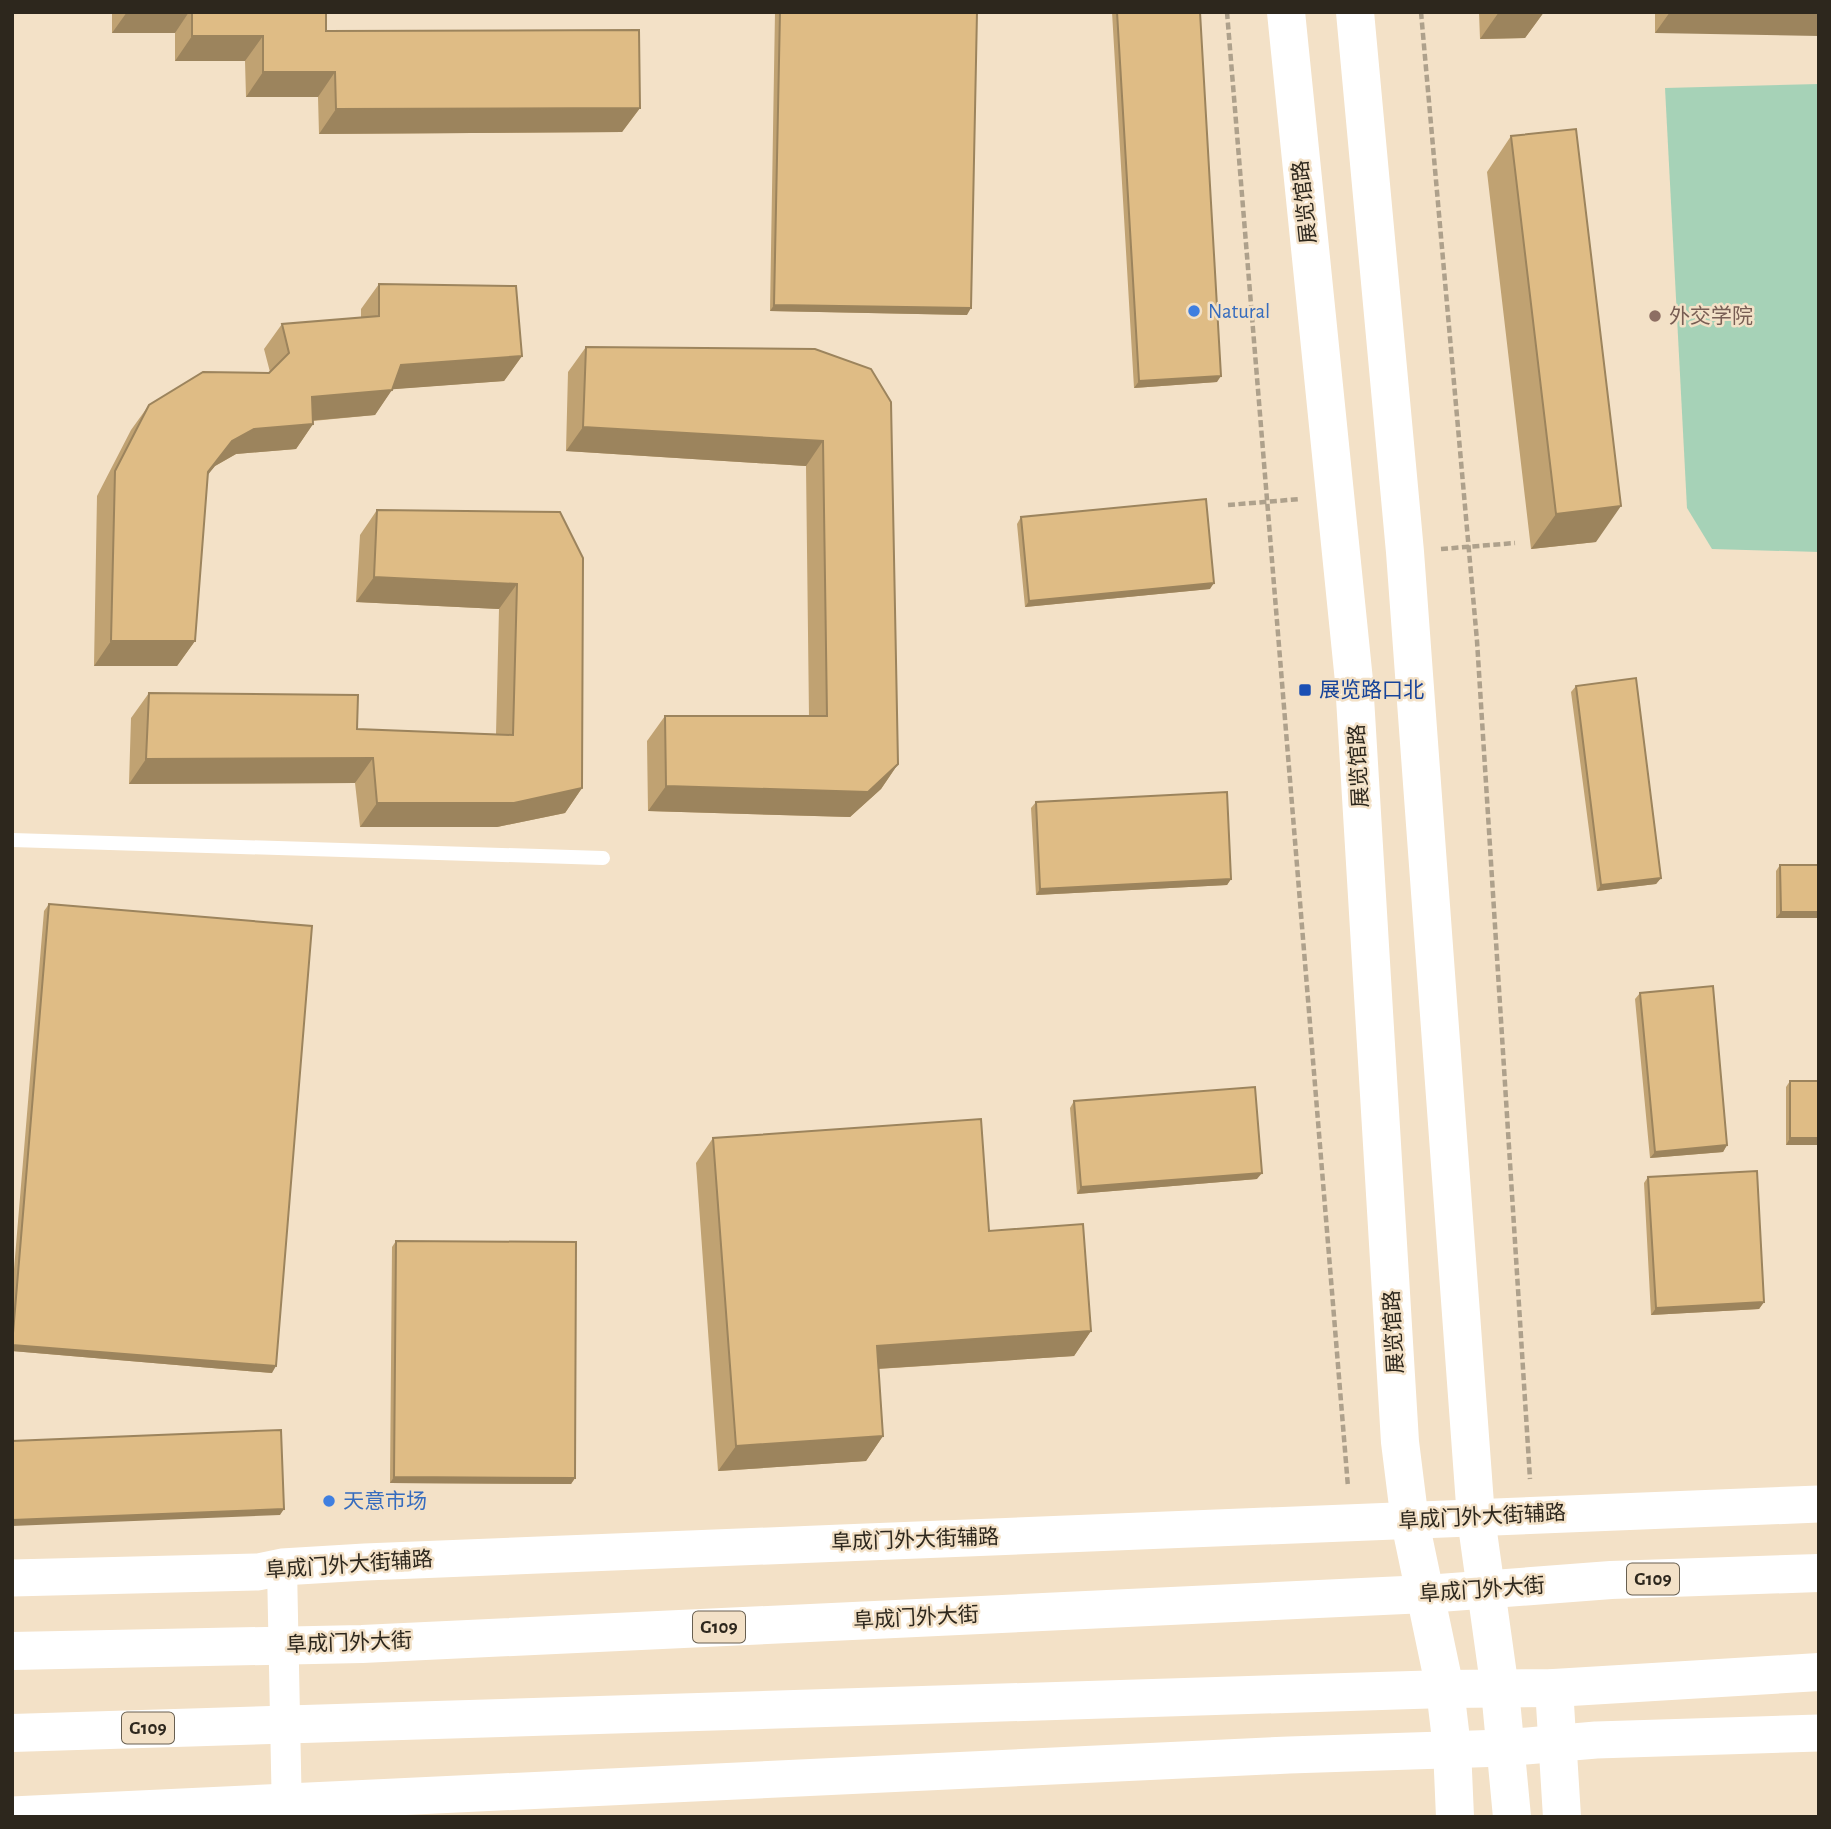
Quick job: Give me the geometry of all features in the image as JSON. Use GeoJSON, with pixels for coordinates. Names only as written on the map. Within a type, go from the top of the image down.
{"type":"FeatureCollection","features":[{"type":"Feature","properties":{"kind":"main road","name":"展览馆路"},"geometry":{"type":"LineString","coordinates":[[1286,12],[1354,681],[1400,1442],[1410,1522],[1445,1689],[1452,1748],[1455,1817]]}},
{"type":"Feature","properties":{"kind":"main road"},"geometry":{"type":"LineString","coordinates":[[1355,12],[1405,552],[1476,1518],[1500,1690],[1512,1817]]}},
{"type":"Feature","properties":{"kind":"main road","name":"阜成门外大街"},"geometry":{"type":"LineString","coordinates":[[12,1651],[285,1646],[1426,1594],[1611,1580],[1819,1573]]}},
{"type":"Feature","properties":{"kind":"main road"},"geometry":{"type":"LineString","coordinates":[[1445,1689],[1554,1688],[1819,1672]]}},
{"type":"Feature","properties":{"kind":"main road"},"geometry":{"type":"LineString","coordinates":[[1554,1688],[1562,1817]]}},
{"type":"Feature","properties":{"kind":"main road","name":"G109"},"geometry":{"type":"LineString","coordinates":[[12,1733],[1445,1689]]}},
{"type":"Feature","properties":{"kind":"street","name":"阜成门外大街辅路"},"geometry":{"type":"LineString","coordinates":[[12,1578],[258,1572],[282,1567],[1819,1504]]}},
{"type":"Feature","properties":{"kind":"street"},"geometry":{"type":"LineString","coordinates":[[282,1567],[287,1810]]}},
{"type":"Feature","properties":{"kind":"street"},"geometry":{"type":"LineString","coordinates":[[12,1815],[287,1810],[1452,1748],[1504,1748],[1558,1743],[1819,1733]]}},
{"type":"Feature","properties":{"kind":"lane"},"geometry":{"type":"LineString","coordinates":[[12,840],[603,858]]}},
{"type":"Feature","properties":{"kind":"path"},"geometry":{"type":"LineString","coordinates":[[1227,12],[1349,1523]]}},
{"type":"Feature","properties":{"kind":"path"},"geometry":{"type":"LineString","coordinates":[[1421,12],[1477,641],[1532,1514]]}},
{"type":"Feature","properties":{"kind":"green space"},"geometry":{"type":"Polygon","coordinates":[[[1819,84],[1819,552],[1712,549],[1687,508],[1665,88],[1819,84]]]}},
{"type":"Feature","properties":{"kind":"building"},"geometry":{"type":"Polygon","coordinates":[[[192,12],[326,12],[326,31],[639,30],[640,108],[336,109],[335,72],[263,72],[263,36],[192,36],[192,12]]]}},
{"type":"Feature","properties":{"kind":"building"},"geometry":{"type":"Polygon","coordinates":[[[780,12],[977,12],[971,308],[774,305],[780,12]]]}},
{"type":"Feature","properties":{"kind":"building"},"geometry":{"type":"Polygon","coordinates":[[[1117,12],[1200,12],[1221,376],[1139,381],[1117,12]]]}},
{"type":"Feature","properties":{"kind":"building"},"geometry":{"type":"Polygon","coordinates":[[[1576,129],[1621,506],[1556,514],[1511,136],[1576,129]]]}},
{"type":"Feature","properties":{"kind":"building"},"geometry":{"type":"Polygon","coordinates":[[[379,284],[516,286],[522,356],[401,365],[392,390],[312,397],[313,424],[254,429],[232,441],[208,472],[195,641],[111,641],[115,471],[149,405],[203,372],[269,373],[289,353],[282,324],[379,316],[379,284]]]}},
{"type":"Feature","properties":{"kind":"building"},"geometry":{"type":"Polygon","coordinates":[[[586,347],[815,349],[871,369],[891,402],[898,764],[868,792],[666,786],[665,716],[827,716],[823,441],[583,427],[586,347]]]}},
{"type":"Feature","properties":{"kind":"building"},"geometry":{"type":"Polygon","coordinates":[[[1206,499],[1214,583],[1029,601],[1021,517],[1206,499]]]}},
{"type":"Feature","properties":{"kind":"building"},"geometry":{"type":"Polygon","coordinates":[[[377,510],[560,512],[583,558],[582,788],[514,803],[377,803],[373,758],[146,759],[149,693],[358,695],[357,729],[513,735],[517,584],[374,577],[377,510]]]}},
{"type":"Feature","properties":{"kind":"building"},"geometry":{"type":"Polygon","coordinates":[[[1636,678],[1661,878],[1601,885],[1576,686],[1636,678]]]}},
{"type":"Feature","properties":{"kind":"building"},"geometry":{"type":"Polygon","coordinates":[[[1227,792],[1231,879],[1040,889],[1036,802],[1227,792]]]}},
{"type":"Feature","properties":{"kind":"building"},"geometry":{"type":"Polygon","coordinates":[[[1780,865],[1819,865],[1819,912],[1781,912],[1780,865]]]}},
{"type":"Feature","properties":{"kind":"building"},"geometry":{"type":"Polygon","coordinates":[[[49,904],[312,926],[276,1366],[12,1345],[49,904]]]}},
{"type":"Feature","properties":{"kind":"building"},"geometry":{"type":"Polygon","coordinates":[[[1713,986],[1727,1145],[1655,1152],[1640,993],[1713,986]]]}},
{"type":"Feature","properties":{"kind":"building"},"geometry":{"type":"Polygon","coordinates":[[[1790,1081],[1819,1081],[1819,1138],[1790,1138],[1790,1081]]]}},
{"type":"Feature","properties":{"kind":"building"},"geometry":{"type":"Polygon","coordinates":[[[1255,1087],[1262,1173],[1081,1187],[1074,1101],[1255,1087]]]}},
{"type":"Feature","properties":{"kind":"building"},"geometry":{"type":"Polygon","coordinates":[[[981,1119],[989,1231],[1083,1224],[1091,1331],[877,1346],[883,1436],[736,1446],[713,1138],[981,1119]]]}},
{"type":"Feature","properties":{"kind":"building"},"geometry":{"type":"Polygon","coordinates":[[[1757,1171],[1764,1302],[1656,1308],[1648,1177],[1757,1171]]]}},
{"type":"Feature","properties":{"kind":"building"},"geometry":{"type":"Polygon","coordinates":[[[396,1241],[576,1242],[575,1478],[394,1477],[396,1241]]]}},
{"type":"Feature","properties":{"kind":"building"},"geometry":{"type":"Polygon","coordinates":[[[281,1430],[284,1509],[12,1520],[12,1441],[281,1430]]]}},
{"type":"Feature","properties":{"kind":"place","name":"Natural"},"geometry":{"type":"Point","coordinates":[1194,311]}},
{"type":"Feature","properties":{"kind":"place","name":"外交学院"},"geometry":{"type":"Point","coordinates":[1655,316]}},
{"type":"Feature","properties":{"kind":"place","name":"展览路口北"},"geometry":{"type":"Point","coordinates":[1305,690]}},
{"type":"Feature","properties":{"kind":"place","name":"天意市场"},"geometry":{"type":"Point","coordinates":[329,1501]}}]}
